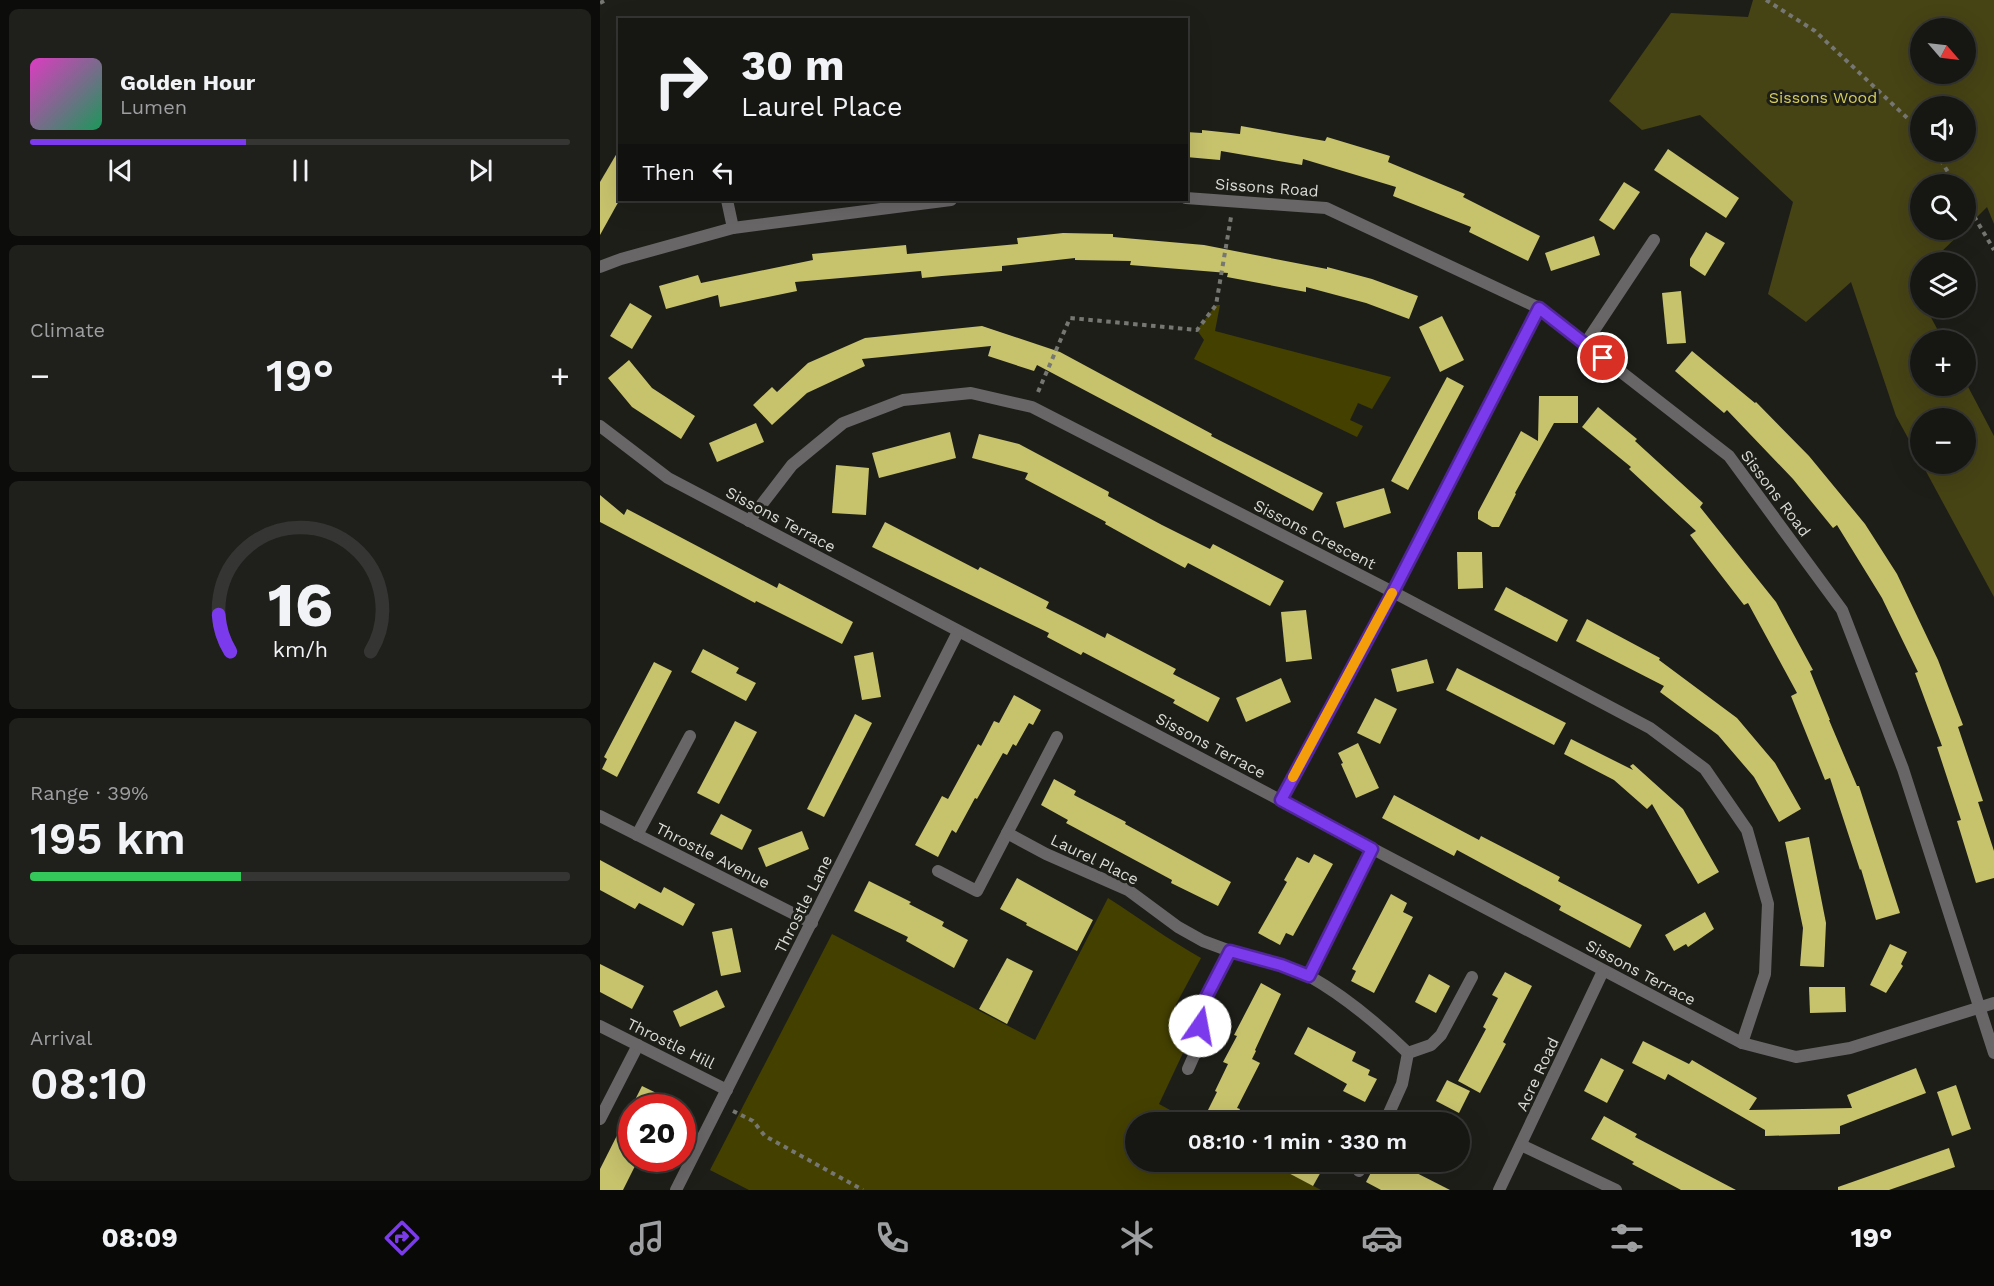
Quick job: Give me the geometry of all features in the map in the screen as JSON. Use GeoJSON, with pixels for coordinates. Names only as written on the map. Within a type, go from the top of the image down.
{"type":"FeatureCollection","features":[{"type":"Feature","properties":{"kind":"street","name":"Sissons Road"},"geometry":{"type":"LineString","coordinates":[[1188,198],[1326,208],[1539,308],[1729,456],[1842,610],[1903,769],[1994,1053]]}},
{"type":"Feature","properties":{"kind":"street"},"geometry":{"type":"LineString","coordinates":[[727,201],[733,228]]}},
{"type":"Feature","properties":{"kind":"street"},"geometry":{"type":"LineString","coordinates":[[600,267],[733,228],[943,201]]}},
{"type":"Feature","properties":{"kind":"street"},"geometry":{"type":"LineString","coordinates":[[1585,344],[1654,240]]}},
{"type":"Feature","properties":{"kind":"street"},"geometry":{"type":"LineString","coordinates":[[1281,800],[1393,592],[1539,308]]}},
{"type":"Feature","properties":{"kind":"street","name":"Sissons Crescent"},"geometry":{"type":"LineString","coordinates":[[749,520],[792,465],[843,423],[903,400],[971,393],[1032,407],[1393,592],[1650,728],[1705,769],[1747,830],[1768,904],[1765,974],[1742,1043]]}},
{"type":"Feature","properties":{"kind":"street","name":"Sissons Terrace"},"geometry":{"type":"LineString","coordinates":[[600,426],[668,478],[1742,1043],[1796,1057],[1851,1048],[1994,1003]]}},
{"type":"Feature","properties":{"kind":"street","name":"Throstle Lane"},"geometry":{"type":"LineString","coordinates":[[676,1190],[958,632]]}},
{"type":"Feature","properties":{"kind":"street"},"geometry":{"type":"LineString","coordinates":[[637,835],[690,736]]}},
{"type":"Feature","properties":{"kind":"street"},"geometry":{"type":"LineString","coordinates":[[938,871],[977,891],[1057,737]]}},
{"type":"Feature","properties":{"kind":"street","name":"Throstle Avenue"},"geometry":{"type":"LineString","coordinates":[[600,816],[812,923]]}},
{"type":"Feature","properties":{"kind":"street","name":"Laurel Place"},"geometry":{"type":"LineString","coordinates":[[1007,833],[1128,890],[1178,927],[1203,941],[1309,976],[1361,1010],[1408,1053]]}},
{"type":"Feature","properties":{"kind":"street"},"geometry":{"type":"LineString","coordinates":[[1309,976],[1372,849]]}},
{"type":"Feature","properties":{"kind":"street"},"geometry":{"type":"LineString","coordinates":[[1188,1069],[1201,1040],[1199,1011],[1230,951]]}},
{"type":"Feature","properties":{"kind":"street","name":"Acre Road"},"geometry":{"type":"LineString","coordinates":[[1499,1190],[1603,971]]}},
{"type":"Feature","properties":{"kind":"street"},"geometry":{"type":"LineString","coordinates":[[1391,1112],[1402,1084],[1408,1053],[1431,1045],[1440,1035],[1472,977]]}},
{"type":"Feature","properties":{"kind":"street","name":"Throstle Hill"},"geometry":{"type":"LineString","coordinates":[[600,1026],[727,1090]]}},
{"type":"Feature","properties":{"kind":"street"},"geometry":{"type":"LineString","coordinates":[[600,1119],[638,1046]]}},
{"type":"Feature","properties":{"kind":"street"},"geometry":{"type":"LineString","coordinates":[[1521,1145],[1616,1190]]}},
{"type":"Feature","properties":{"kind":"path"},"geometry":{"type":"LineString","coordinates":[[600,3],[606,0]]}},
{"type":"Feature","properties":{"kind":"path"},"geometry":{"type":"LineString","coordinates":[[1766,0],[1815,31],[1910,121]]}},
{"type":"Feature","properties":{"kind":"path"},"geometry":{"type":"LineString","coordinates":[[1032,407],[1070,318],[1197,330],[1216,305],[1233,201]]}},
{"type":"Feature","properties":{"kind":"path"},"geometry":{"type":"LineString","coordinates":[[1976,220],[1994,250]]}},
{"type":"Feature","properties":{"kind":"path"},"geometry":{"type":"LineString","coordinates":[[753,1120],[765,1136],[863,1190]]}},
{"type":"Feature","properties":{"kind":"shaded area"},"geometry":{"type":"Polygon","coordinates":[[[1216,305],[1220,305],[1215,331],[1391,377],[1372,409],[1358,403],[1350,420],[1363,426],[1357,437],[1194,359],[1204,340],[1197,330],[1216,305]]]}},
{"type":"Feature","properties":{"kind":"shaded area"},"geometry":{"type":"Polygon","coordinates":[[[1108,898],[1201,958],[1173,1010],[1190,1038],[1159,1104],[1174,1112],[1125,1112],[1125,1172],[1287,1172],[1321,1190],[749,1190],[710,1170],[832,934],[1035,1040],[1108,898]]]}},
{"type":"Feature","properties":{"kind":"green space","name":"Sissons Wood"},"geometry":{"type":"Polygon","coordinates":[[[1753,0],[1994,0],[1994,224],[1987,207],[1976,218],[1976,174],[1910,174],[1910,240],[1954,240],[1941,252],[1910,252],[1910,318],[1931,318],[1938,330],[1910,330],[1910,396],[1973,396],[1994,436],[1994,597],[1927,474],[1976,474],[1976,408],[1910,408],[1910,442],[1896,416],[1851,282],[1806,322],[1768,294],[1793,202],[1700,115],[1642,130],[1609,101],[1671,13],[1748,17],[1753,0]]]}},
{"type":"Feature","properties":{"kind":"building"},"geometry":{"type":"Polygon","coordinates":[[[1241,126],[1325,141],[1327,137],[1390,156],[1388,162],[1465,194],[1463,197],[1540,236],[1528,261],[1469,232],[1471,227],[1393,196],[1396,187],[1303,159],[1302,165],[1221,151],[1220,160],[1188,157],[1188,132],[1202,133],[1202,130],[1240,134],[1241,126]]]}},
{"type":"Feature","properties":{"kind":"building"},"geometry":{"type":"Polygon","coordinates":[[[1668,149],[1739,198],[1726,218],[1654,170],[1668,149]]]}},
{"type":"Feature","properties":{"kind":"building"},"geometry":{"type":"Polygon","coordinates":[[[618,151],[619,201],[600,235],[600,182],[618,151]]]}},
{"type":"Feature","properties":{"kind":"building"},"geometry":{"type":"Polygon","coordinates":[[[1624,182],[1640,192],[1614,230],[1599,220],[1624,182]]]}},
{"type":"Feature","properties":{"kind":"building"},"geometry":{"type":"Polygon","coordinates":[[[1706,232],[1725,243],[1705,276],[1690,266],[1690,259],[1706,232]]]}},
{"type":"Feature","properties":{"kind":"building"},"geometry":{"type":"Polygon","coordinates":[[[1063,233],[1113,234],[1113,237],[1204,245],[1327,269],[1327,267],[1372,279],[1418,296],[1409,319],[1366,303],[1306,287],[1306,292],[1227,277],[1228,273],[1130,265],[1131,261],[1075,260],[1075,258],[1002,266],[1002,271],[922,278],[921,271],[795,282],[797,291],[720,307],[718,295],[666,309],[659,286],[698,275],[701,283],[813,260],[812,254],[906,245],[907,254],[1018,244],[1017,238],[1063,233]]]}},
{"type":"Feature","properties":{"kind":"building"},"geometry":{"type":"Polygon","coordinates":[[[1594,236],[1600,255],[1551,271],[1545,253],[1594,236]]]}},
{"type":"Feature","properties":{"kind":"building"},"geometry":{"type":"Polygon","coordinates":[[[1681,291],[1686,343],[1667,344],[1662,293],[1681,291]]]}},
{"type":"Feature","properties":{"kind":"building"},"geometry":{"type":"Polygon","coordinates":[[[630,303],[652,316],[632,349],[610,336],[630,303]]]}},
{"type":"Feature","properties":{"kind":"building"},"geometry":{"type":"Polygon","coordinates":[[[1442,316],[1464,360],[1440,372],[1419,327],[1442,316]]]}},
{"type":"Feature","properties":{"kind":"building"},"geometry":{"type":"Polygon","coordinates":[[[982,326],[1060,352],[1212,434],[1211,436],[1323,493],[1313,511],[1037,365],[1034,371],[988,356],[991,346],[862,359],[865,366],[807,393],[772,425],[753,405],[772,387],[777,392],[808,363],[865,338],[982,326]]]}},
{"type":"Feature","properties":{"kind":"building"},"geometry":{"type":"Polygon","coordinates":[[[1692,351],[1756,402],[1809,456],[1865,524],[1897,574],[1938,660],[1963,725],[1958,727],[1983,801],[1978,802],[1994,851],[1994,878],[1976,883],[1957,821],[1961,820],[1937,747],[1942,746],[1915,673],[1918,672],[1882,598],[1837,525],[1833,528],[1793,479],[1727,410],[1724,413],[1675,371],[1692,351]]]}},
{"type":"Feature","properties":{"kind":"building"},"geometry":{"type":"Polygon","coordinates":[[[629,360],[652,388],[695,416],[681,439],[632,407],[608,378],[629,360]]]}},
{"type":"Feature","properties":{"kind":"building"},"geometry":{"type":"Polygon","coordinates":[[[1447,377],[1464,386],[1408,490],[1391,481],[1447,377]]]}},
{"type":"Feature","properties":{"kind":"building"},"geometry":{"type":"Polygon","coordinates":[[[1539,396],[1578,396],[1578,423],[1554,423],[1499,527],[1492,527],[1478,519],[1478,512],[1521,431],[1538,441],[1539,396]]]}},
{"type":"Feature","properties":{"kind":"building"},"geometry":{"type":"Polygon","coordinates":[[[1598,407],[1637,439],[1635,441],[1703,503],[1700,507],[1776,602],[1813,670],[1810,671],[1829,720],[1857,786],[1859,786],[1900,913],[1876,920],[1830,778],[1825,780],[1791,696],[1797,693],[1748,603],[1744,605],[1690,535],[1696,531],[1629,469],[1631,467],[1582,427],[1598,407]]]}},
{"type":"Feature","properties":{"kind":"building"},"geometry":{"type":"Polygon","coordinates":[[[756,423],[764,442],[717,462],[709,443],[756,423]]]}},
{"type":"Feature","properties":{"kind":"building"},"geometry":{"type":"Polygon","coordinates":[[[950,432],[956,458],[879,478],[872,453],[950,432]]]}},
{"type":"Feature","properties":{"kind":"building"},"geometry":{"type":"Polygon","coordinates":[[[979,434],[1019,444],[1109,492],[1108,496],[1162,525],[1210,549],[1213,544],[1284,581],[1270,606],[1188,563],[1185,568],[1025,479],[1028,473],[972,458],[979,434]]]}},
{"type":"Feature","properties":{"kind":"building"},"geometry":{"type":"Polygon","coordinates":[[[836,465],[869,468],[866,515],[832,513],[836,465]]]}},
{"type":"Feature","properties":{"kind":"building"},"geometry":{"type":"Polygon","coordinates":[[[1384,488],[1391,513],[1344,528],[1336,502],[1384,488]]]}},
{"type":"Feature","properties":{"kind":"building"},"geometry":{"type":"Polygon","coordinates":[[[600,495],[624,515],[627,509],[777,588],[779,583],[853,622],[842,644],[756,601],[755,603],[600,522],[600,495]]]}},
{"type":"Feature","properties":{"kind":"building"},"geometry":{"type":"Polygon","coordinates":[[[885,522],[978,570],[980,567],[1049,602],[1046,608],[1105,638],[1107,633],[1176,669],[1173,674],[1220,698],[1208,722],[1173,703],[1175,700],[1083,652],[1081,655],[1047,637],[1049,633],[872,547],[885,522]]]}},
{"type":"Feature","properties":{"kind":"building"},"geometry":{"type":"Polygon","coordinates":[[[1457,552],[1482,552],[1483,588],[1458,589],[1457,552]]]}},
{"type":"Feature","properties":{"kind":"building"},"geometry":{"type":"Polygon","coordinates":[[[1506,587],[1568,620],[1557,642],[1494,610],[1506,587]]]}},
{"type":"Feature","properties":{"kind":"building"},"geometry":{"type":"Polygon","coordinates":[[[1306,610],[1312,659],[1286,662],[1281,612],[1306,610]]]}},
{"type":"Feature","properties":{"kind":"building"},"geometry":{"type":"Polygon","coordinates":[[[1587,619],[1660,658],[1659,660],[1737,718],[1775,763],[1801,809],[1779,822],[1754,777],[1718,735],[1660,692],[1664,686],[1576,641],[1587,619]]]}},
{"type":"Feature","properties":{"kind":"building"},"geometry":{"type":"Polygon","coordinates":[[[703,649],[739,668],[736,673],[756,683],[746,701],[691,672],[703,649]]]}},
{"type":"Feature","properties":{"kind":"building"},"geometry":{"type":"Polygon","coordinates":[[[873,652],[881,697],[862,700],[854,656],[873,652]]]}},
{"type":"Feature","properties":{"kind":"building"},"geometry":{"type":"Polygon","coordinates":[[[1427,659],[1434,683],[1397,692],[1391,669],[1427,659]]]}},
{"type":"Feature","properties":{"kind":"building"},"geometry":{"type":"Polygon","coordinates":[[[654,662],[672,671],[617,777],[602,769],[607,759],[604,757],[654,662]]]}},
{"type":"Feature","properties":{"kind":"building"},"geometry":{"type":"Polygon","coordinates":[[[1457,668],[1566,723],[1554,745],[1446,690],[1457,668]]]}},
{"type":"Feature","properties":{"kind":"building"},"geometry":{"type":"Polygon","coordinates":[[[1281,678],[1291,702],[1246,722],[1236,698],[1281,678]]]}},
{"type":"Feature","properties":{"kind":"building"},"geometry":{"type":"Polygon","coordinates":[[[1014,695],[1041,710],[1033,725],[1029,723],[1016,746],[1013,744],[1007,755],[1003,753],[956,833],[952,830],[938,857],[915,845],[942,796],[948,799],[978,744],[981,746],[994,721],[999,723],[1014,695]]]}},
{"type":"Feature","properties":{"kind":"building"},"geometry":{"type":"Polygon","coordinates":[[[1375,698],[1397,709],[1380,744],[1357,733],[1375,698]]]}},
{"type":"Feature","properties":{"kind":"building"},"geometry":{"type":"Polygon","coordinates":[[[855,714],[872,723],[824,817],[807,809],[855,714]]]}},
{"type":"Feature","properties":{"kind":"building"},"geometry":{"type":"Polygon","coordinates":[[[735,721],[757,732],[719,804],[697,793],[735,721]]]}},
{"type":"Feature","properties":{"kind":"building"},"geometry":{"type":"Polygon","coordinates":[[[1571,739],[1633,770],[1630,766],[1633,764],[1683,809],[1719,872],[1698,884],[1652,804],[1647,809],[1614,780],[1564,754],[1571,739]]]}},
{"type":"Feature","properties":{"kind":"building"},"geometry":{"type":"Polygon","coordinates":[[[1358,743],[1379,788],[1356,798],[1338,753],[1358,743]]]}},
{"type":"Feature","properties":{"kind":"building"},"geometry":{"type":"Polygon","coordinates":[[[1054,779],[1076,791],[1074,795],[1231,882],[1218,906],[1171,883],[1172,880],[1066,823],[1068,820],[1041,805],[1054,779]]]}},
{"type":"Feature","properties":{"kind":"building"},"geometry":{"type":"Polygon","coordinates":[[[1394,795],[1479,840],[1481,836],[1560,877],[1558,881],[1642,925],[1630,948],[1559,910],[1561,906],[1457,850],[1454,856],[1382,818],[1394,795]]]}},
{"type":"Feature","properties":{"kind":"building"},"geometry":{"type":"Polygon","coordinates":[[[721,814],[752,830],[742,850],[710,834],[721,814]]]}},
{"type":"Feature","properties":{"kind":"building"},"geometry":{"type":"Polygon","coordinates":[[[802,831],[809,849],[766,867],[758,848],[802,831]]]}},
{"type":"Feature","properties":{"kind":"building"},"geometry":{"type":"Polygon","coordinates":[[[1809,837],[1826,923],[1824,967],[1800,966],[1803,928],[1785,842],[1809,837]]]}},
{"type":"Feature","properties":{"kind":"building"},"geometry":{"type":"Polygon","coordinates":[[[1314,854],[1333,864],[1293,936],[1286,933],[1280,945],[1258,933],[1287,882],[1284,880],[1297,857],[1309,863],[1314,854]]]}},
{"type":"Feature","properties":{"kind":"building"},"geometry":{"type":"Polygon","coordinates":[[[600,860],[661,893],[664,887],[695,904],[683,926],[639,903],[635,909],[600,890],[600,860]]]}},
{"type":"Feature","properties":{"kind":"building"},"geometry":{"type":"Polygon","coordinates":[[[1017,878],[1093,920],[1077,951],[1000,909],[1017,878]]]}},
{"type":"Feature","properties":{"kind":"building"},"geometry":{"type":"Polygon","coordinates":[[[869,881],[911,902],[909,904],[944,922],[942,926],[968,940],[954,968],[906,941],[908,937],[854,911],[869,881]]]}},
{"type":"Feature","properties":{"kind":"building"},"geometry":{"type":"Polygon","coordinates":[[[1391,894],[1407,903],[1403,912],[1413,917],[1374,993],[1351,981],[1356,971],[1352,969],[1391,894]]]}},
{"type":"Feature","properties":{"kind":"building"},"geometry":{"type":"Polygon","coordinates":[[[1705,912],[1714,929],[1688,947],[1686,944],[1674,951],[1665,935],[1705,912]]]}},
{"type":"Feature","properties":{"kind":"building"},"geometry":{"type":"Polygon","coordinates":[[[732,928],[741,972],[721,976],[712,932],[732,928]]]}},
{"type":"Feature","properties":{"kind":"building"},"geometry":{"type":"Polygon","coordinates":[[[1890,944],[1907,952],[1901,964],[1903,966],[1886,993],[1870,985],[1890,944]]]}},
{"type":"Feature","properties":{"kind":"building"},"geometry":{"type":"Polygon","coordinates":[[[1007,958],[1033,971],[1007,1024],[979,1009],[1007,958]]]}},
{"type":"Feature","properties":{"kind":"building"},"geometry":{"type":"Polygon","coordinates":[[[600,964],[644,986],[632,1009],[600,992],[600,964]]]}},
{"type":"Feature","properties":{"kind":"building"},"geometry":{"type":"Polygon","coordinates":[[[1505,972],[1532,986],[1503,1042],[1506,1044],[1480,1093],[1458,1081],[1486,1029],[1483,1027],[1498,998],[1492,995],[1505,972]]]}},
{"type":"Feature","properties":{"kind":"building"},"geometry":{"type":"Polygon","coordinates":[[[1429,974],[1450,986],[1436,1013],[1415,1002],[1429,974]]]}},
{"type":"Feature","properties":{"kind":"building"},"geometry":{"type":"Polygon","coordinates":[[[1261,983],[1281,994],[1255,1050],[1252,1059],[1260,1063],[1237,1108],[1240,1109],[1239,1112],[1207,1112],[1228,1064],[1223,1062],[1237,1036],[1234,1035],[1261,983]]]}},
{"type":"Feature","properties":{"kind":"building"},"geometry":{"type":"Polygon","coordinates":[[[1809,987],[1845,987],[1846,1012],[1810,1013],[1809,987]]]}},
{"type":"Feature","properties":{"kind":"building"},"geometry":{"type":"Polygon","coordinates":[[[717,990],[725,1007],[680,1027],[673,1011],[717,990]]]}},
{"type":"Feature","properties":{"kind":"building"},"geometry":{"type":"Polygon","coordinates":[[[1308,1027],[1356,1052],[1352,1061],[1370,1070],[1368,1075],[1377,1079],[1365,1102],[1343,1091],[1347,1084],[1294,1054],[1308,1027]]]}},
{"type":"Feature","properties":{"kind":"building"},"geometry":{"type":"Polygon","coordinates":[[[1643,1041],[1689,1064],[1692,1060],[1757,1098],[1749,1110],[1852,1108],[1847,1095],[1916,1068],[1926,1093],[1840,1126],[1840,1134],[1765,1136],[1765,1130],[1668,1074],[1665,1080],[1632,1063],[1643,1041]]]}},
{"type":"Feature","properties":{"kind":"building"},"geometry":{"type":"Polygon","coordinates":[[[1601,1058],[1624,1070],[1607,1103],[1584,1091],[1601,1058]]]}},
{"type":"Feature","properties":{"kind":"building"},"geometry":{"type":"Polygon","coordinates":[[[1447,1080],[1470,1091],[1460,1112],[1436,1101],[1447,1080]]]}},
{"type":"Feature","properties":{"kind":"building"},"geometry":{"type":"Polygon","coordinates":[[[1956,1085],[1971,1129],[1952,1136],[1937,1092],[1956,1085]]]}},
{"type":"Feature","properties":{"kind":"building"},"geometry":{"type":"Polygon","coordinates":[[[642,1086],[658,1094],[638,1094],[642,1086]]]}},
{"type":"Feature","properties":{"kind":"building"},"geometry":{"type":"Polygon","coordinates":[[[1604,1116],[1637,1134],[1635,1137],[1736,1190],[1681,1190],[1632,1164],[1634,1162],[1591,1139],[1604,1116]]]}},
{"type":"Feature","properties":{"kind":"building"},"geometry":{"type":"Polygon","coordinates":[[[618,1133],[618,1172],[632,1172],[623,1190],[600,1190],[600,1169],[618,1133]]]}},
{"type":"Feature","properties":{"kind":"building"},"geometry":{"type":"Polygon","coordinates":[[[1949,1148],[1955,1167],[1889,1190],[1838,1190],[1838,1187],[1949,1148]]]}},
{"type":"Feature","properties":{"kind":"building"},"geometry":{"type":"Polygon","coordinates":[[[1287,1172],[1321,1172],[1313,1186],[1287,1172]]]}},
{"type":"Feature","properties":{"kind":"building"},"geometry":{"type":"Polygon","coordinates":[[[1371,1172],[1415,1172],[1450,1190],[1381,1190],[1366,1182],[1371,1172]]]}},
{"type":"Feature","properties":{"kind":"slow traffic"},"geometry":{"type":"LineString","coordinates":[[1293,777],[1392,593]]}},
{"type":"Feature","properties":{"kind":"route"},"geometry":{"type":"LineString","coordinates":[[1200,1026],[1199,1011],[1230,951],[1281,965],[1309,976],[1372,849],[1281,800],[1393,592],[1539,308],[1603,358]]}}]}
